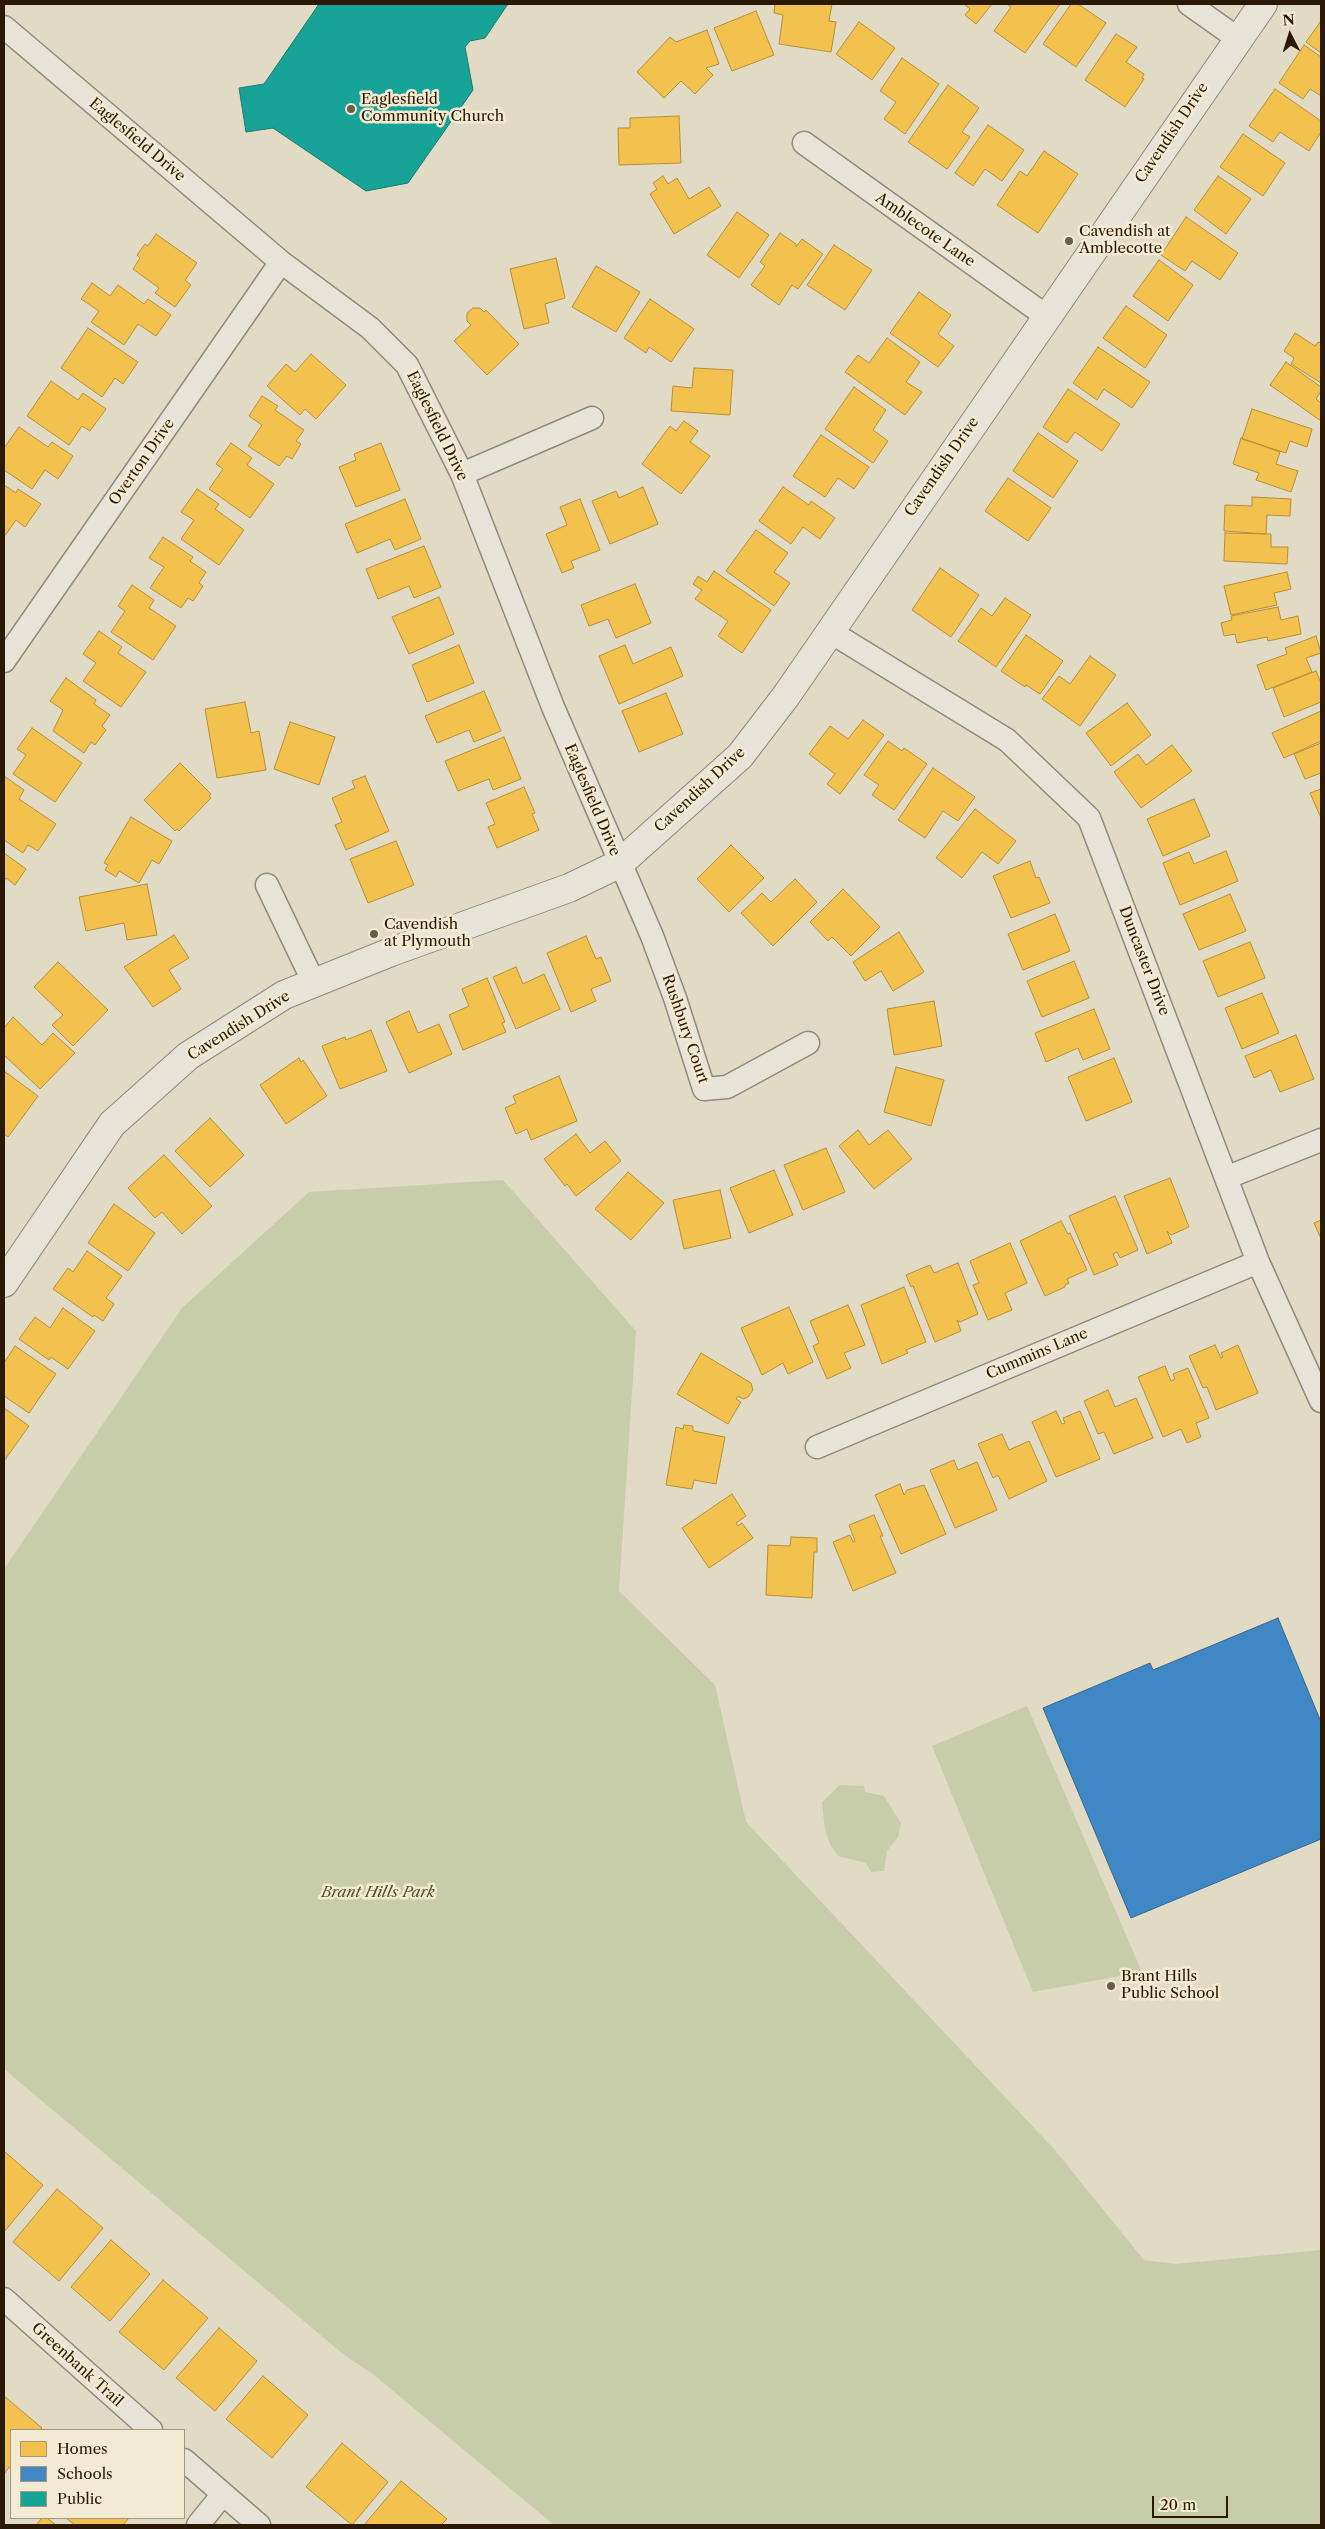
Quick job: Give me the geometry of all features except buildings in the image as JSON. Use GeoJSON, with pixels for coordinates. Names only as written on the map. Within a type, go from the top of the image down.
{"type":"FeatureCollection","features":[{"type":"Feature","properties":{"kind":"street"},"geometry":{"type":"LineString","coordinates":[[1189,4],[1237,38]]}},
{"type":"Feature","properties":{"kind":"street","name":"Cavendish Drive"},"geometry":{"type":"LineString","coordinates":[[4,1283],[112,1124],[188,1056],[284,995],[391,952],[569,888],[619,864],[740,756],[786,696],[1237,38],[1263,4]]}},
{"type":"Feature","properties":{"kind":"street","name":"Eaglesfield Drive"},"geometry":{"type":"LineString","coordinates":[[4,26],[281,262],[370,328],[407,365],[462,474],[553,706],[619,864]]}},
{"type":"Feature","properties":{"kind":"street","name":"Amblecote Lane"},"geometry":{"type":"LineString","coordinates":[[804,143],[1046,316]]}},
{"type":"Feature","properties":{"kind":"street","name":"Overton Drive"},"geometry":{"type":"LineString","coordinates":[[4,661],[281,262]]}},
{"type":"Feature","properties":{"kind":"street"},"geometry":{"type":"LineString","coordinates":[[462,474],[592,418]]}},
{"type":"Feature","properties":{"kind":"street","name":"Duncaster Drive"},"geometry":{"type":"LineString","coordinates":[[830,631],[1007,740],[1089,818],[1228,1177],[1258,1262],[1321,1401]]}},
{"type":"Feature","properties":{"kind":"street","name":"Rushbury Court"},"geometry":{"type":"LineString","coordinates":[[619,864],[652,936],[676,998],[704,1089],[728,1087],[808,1043]]}},
{"type":"Feature","properties":{"kind":"street"},"geometry":{"type":"LineString","coordinates":[[267,885],[314,983]]}},
{"type":"Feature","properties":{"kind":"street"},"geometry":{"type":"LineString","coordinates":[[1228,1177],[1321,1140]]}},
{"type":"Feature","properties":{"kind":"street","name":"Cummins Lane"},"geometry":{"type":"LineString","coordinates":[[817,1447],[1258,1262]]}},
{"type":"Feature","properties":{"kind":"street","name":"Greenbank Trail"},"geometry":{"type":"LineString","coordinates":[[4,2299],[149,2429]]}},
{"type":"Feature","properties":{"kind":"street"},"geometry":{"type":"LineString","coordinates":[[185,2461],[259,2525]]}},
{"type":"Feature","properties":{"kind":"street"},"geometry":{"type":"LineString","coordinates":[[198,2525],[223,2494]]}},
{"type":"Feature","properties":{"kind":"green space","name":"Brant Hills Park"},"geometry":{"type":"Polygon","coordinates":[[[503,1180],[636,1331],[619,1591],[715,1685],[746,1822],[1054,2149],[1144,2260],[1176,2264],[1321,2250],[1321,2525],[554,2525],[374,2375],[343,2354],[4,2069],[4,1569],[182,1308],[309,1192],[503,1180]]]}},
{"type":"Feature","properties":{"kind":"green space"},"geometry":{"type":"Polygon","coordinates":[[[1027,1706],[1142,1972],[1033,1992],[932,1746],[1027,1706]]]}},
{"type":"Feature","properties":{"kind":"green space"},"geometry":{"type":"Polygon","coordinates":[[[840,1785],[864,1786],[865,1792],[884,1796],[901,1823],[898,1837],[887,1851],[884,1871],[871,1872],[866,1863],[838,1856],[830,1844],[825,1830],[822,1802],[840,1785]]]}},
{"type":"Feature","properties":{"kind":"place","name":"Eaglesfield Community Church"},"geometry":{"type":"Point","coordinates":[351,109]}},
{"type":"Feature","properties":{"kind":"place","name":"Cavendish at Amblecotte"},"geometry":{"type":"Point","coordinates":[1069,241]}},
{"type":"Feature","properties":{"kind":"place","name":"Cavendish at Plymouth"},"geometry":{"type":"Point","coordinates":[374,934]}},
{"type":"Feature","properties":{"kind":"place","name":"Brant Hills Public School"},"geometry":{"type":"Point","coordinates":[1111,1986]}}]}
